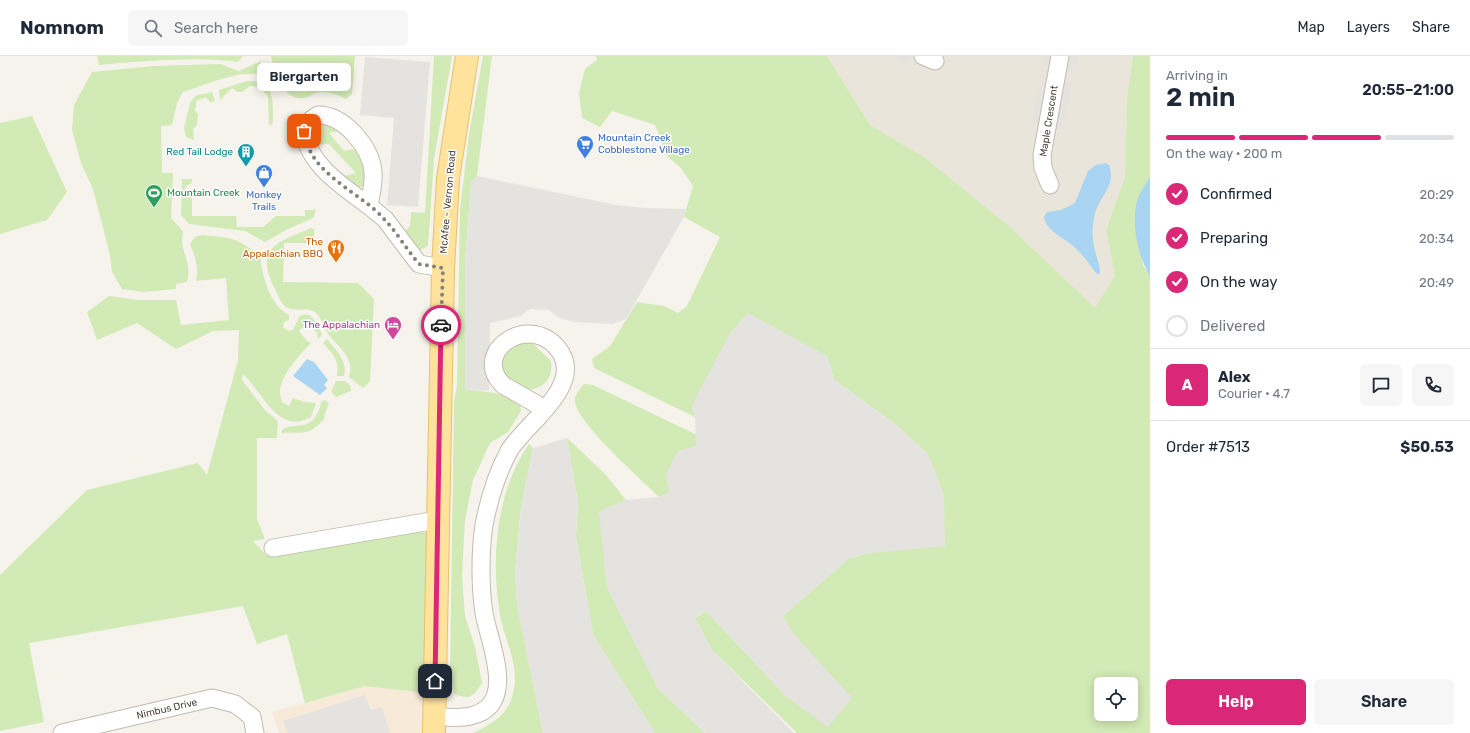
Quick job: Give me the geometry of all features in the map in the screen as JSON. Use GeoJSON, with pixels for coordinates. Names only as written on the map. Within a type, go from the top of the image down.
{"type":"FeatureCollection","features":[{"type":"Feature","properties":{"kind":"main road","name":"McAfee - Vernon Road"},"geometry":{"type":"LineString","coordinates":[[434,725],[443,268],[448,178],[467,56]]}},
{"type":"Feature","properties":{"kind":"street","name":"Maple Crescent"},"geometry":{"type":"LineString","coordinates":[[1050,185],[1043,168],[1042,154],[1060,56]]}},
{"type":"Feature","properties":{"kind":"street"},"geometry":{"type":"LineString","coordinates":[[369,206],[373,171],[370,159],[363,145],[338,120],[326,115],[318,115],[312,119],[304,131],[307,147],[326,171],[369,206],[385,219],[419,264],[443,268]]}},
{"type":"Feature","properties":{"kind":"street"},"geometry":{"type":"LineString","coordinates":[[434,725],[472,716],[486,708],[496,693],[499,676],[484,614],[482,596],[484,528],[488,501],[495,481],[516,440],[545,409],[557,394],[565,377],[566,369],[562,354],[547,339],[528,334],[518,334],[499,348],[494,359],[494,371],[498,380],[503,385],[545,409]]}},
{"type":"Feature","properties":{"kind":"street"},"geometry":{"type":"LineString","coordinates":[[273,548],[437,520]]}},
{"type":"Feature","properties":{"kind":"street","name":"Nimbus Drive"},"geometry":{"type":"LineString","coordinates":[[62,733],[212,698],[235,704],[252,717],[255,733]]}},
{"type":"Feature","properties":{"kind":"shaded area"},"geometry":{"type":"Polygon","coordinates":[[[827,56],[1133,56],[1127,98],[1125,177],[1106,230],[1115,276],[1095,309],[1009,226],[924,157],[870,125],[827,56]]]}},
{"type":"Feature","properties":{"kind":"shaded area"},"geometry":{"type":"Polygon","coordinates":[[[895,56],[913,56],[905,67],[895,56]]]}},
{"type":"Feature","properties":{"kind":"shaded area"},"geometry":{"type":"Polygon","coordinates":[[[1045,56],[1078,56],[1075,71],[1058,67],[1055,79],[1073,82],[1062,130],[1031,122],[1041,79],[1050,83],[1052,75],[1042,72],[1045,56]]]}},
{"type":"Feature","properties":{"kind":"shaded area"},"geometry":{"type":"Polygon","coordinates":[[[365,57],[430,62],[418,207],[387,205],[394,118],[360,115],[365,57]]]}},
{"type":"Feature","properties":{"kind":"shaded area"},"geometry":{"type":"Polygon","coordinates":[[[477,176],[616,205],[646,208],[686,209],[684,217],[626,319],[613,324],[574,322],[559,318],[549,310],[530,309],[521,316],[490,323],[489,391],[465,389],[465,264],[471,183],[477,176]]]}},
{"type":"Feature","properties":{"kind":"shaded area"},"geometry":{"type":"Polygon","coordinates":[[[748,313],[827,356],[834,380],[894,423],[928,454],[944,495],[945,546],[864,554],[848,559],[783,616],[792,632],[852,698],[828,727],[788,698],[706,611],[695,617],[712,650],[794,733],[705,733],[657,687],[607,588],[599,512],[626,500],[659,497],[669,493],[666,474],[678,451],[696,446],[695,417],[691,407],[730,333],[748,313]]]}},
{"type":"Feature","properties":{"kind":"shaded area"},"geometry":{"type":"Polygon","coordinates":[[[567,438],[578,502],[576,537],[593,635],[655,733],[543,733],[517,604],[515,572],[521,507],[533,448],[567,438]]]}},
{"type":"Feature","properties":{"kind":"shaded area"},"geometry":{"type":"Polygon","coordinates":[[[365,686],[425,693],[425,733],[279,733],[272,712],[365,686]]]}},
{"type":"Feature","properties":{"kind":"shaded area"},"geometry":{"type":"Polygon","coordinates":[[[365,695],[371,710],[382,707],[390,733],[288,733],[283,721],[365,695]]]}},
{"type":"Feature","properties":{"kind":"green space"},"geometry":{"type":"Polygon","coordinates":[[[97,56],[243,56],[238,62],[188,59],[99,65],[97,56]]]}},
{"type":"Feature","properties":{"kind":"green space"},"geometry":{"type":"Polygon","coordinates":[[[271,56],[355,56],[352,94],[346,99],[323,92],[319,92],[304,98],[296,98],[290,95],[281,84],[277,77],[271,56]]]}},
{"type":"Feature","properties":{"kind":"green space"},"geometry":{"type":"Polygon","coordinates":[[[434,56],[452,56],[434,159],[428,246],[420,250],[411,244],[405,231],[410,226],[411,212],[425,213],[434,56]]]}},
{"type":"Feature","properties":{"kind":"green space"},"geometry":{"type":"Polygon","coordinates":[[[483,56],[492,56],[477,176],[471,183],[465,264],[465,389],[507,396],[520,402],[521,411],[508,432],[490,443],[473,480],[465,520],[462,576],[465,616],[475,647],[482,683],[471,696],[464,697],[454,694],[450,676],[454,401],[457,386],[460,210],[469,134],[483,56]]]}},
{"type":"Feature","properties":{"kind":"green space"},"geometry":{"type":"Polygon","coordinates":[[[596,56],[827,56],[870,125],[924,157],[1009,226],[1095,308],[1115,276],[1106,230],[1125,177],[1127,98],[1133,56],[1150,56],[1150,177],[1137,201],[1143,265],[1150,276],[1150,733],[797,733],[712,650],[695,618],[706,611],[788,698],[792,632],[783,616],[848,559],[864,554],[928,454],[894,423],[834,380],[827,356],[695,417],[594,368],[592,359],[610,346],[637,302],[664,306],[678,313],[687,306],[720,237],[684,217],[693,186],[681,168],[668,157],[655,125],[612,111],[600,127],[582,118],[579,93],[585,69],[597,60],[596,56]]]}},
{"type":"Feature","properties":{"kind":"green space"},"geometry":{"type":"Polygon","coordinates":[[[261,61],[264,71],[261,73],[240,74],[183,92],[177,103],[172,125],[161,126],[162,173],[173,173],[171,218],[183,231],[182,245],[188,264],[187,282],[176,284],[176,289],[143,292],[122,289],[112,272],[110,255],[93,189],[81,163],[72,130],[74,105],[92,72],[154,66],[220,64],[239,71],[261,61]]]}},
{"type":"Feature","properties":{"kind":"green space"},"geometry":{"type":"Polygon","coordinates":[[[247,81],[263,84],[268,88],[272,99],[273,122],[271,125],[269,125],[268,96],[259,87],[250,86],[242,92],[238,92],[232,88],[220,100],[219,90],[247,81]]]}},
{"type":"Feature","properties":{"kind":"green space"},"geometry":{"type":"Polygon","coordinates":[[[212,92],[215,101],[210,102],[206,97],[196,101],[196,107],[194,110],[198,114],[197,125],[193,129],[194,140],[186,137],[184,128],[190,103],[195,96],[212,92]]]}},
{"type":"Feature","properties":{"kind":"green space"},"geometry":{"type":"Polygon","coordinates":[[[32,116],[67,192],[47,220],[0,234],[0,123],[32,116]]]}},
{"type":"Feature","properties":{"kind":"green space"},"geometry":{"type":"Polygon","coordinates":[[[323,121],[339,131],[329,133],[344,151],[355,149],[367,168],[364,186],[356,186],[343,178],[344,176],[356,173],[329,144],[316,145],[312,134],[313,129],[323,121]]]}},
{"type":"Feature","properties":{"kind":"green space"},"geometry":{"type":"Polygon","coordinates":[[[182,179],[192,179],[192,183],[186,186],[185,192],[192,197],[192,216],[236,216],[237,227],[263,227],[276,216],[305,216],[305,210],[316,210],[313,218],[288,229],[265,242],[245,231],[189,224],[181,215],[182,179]]]}},
{"type":"Feature","properties":{"kind":"green space"},"geometry":{"type":"Polygon","coordinates":[[[311,228],[314,229],[314,243],[284,243],[283,282],[358,283],[374,299],[370,381],[363,388],[349,377],[349,360],[329,334],[317,314],[312,311],[291,309],[283,305],[269,275],[267,264],[268,255],[273,248],[280,242],[311,228]]]}},
{"type":"Feature","properties":{"kind":"green space"},"geometry":{"type":"Polygon","coordinates":[[[202,235],[227,238],[239,242],[260,256],[268,290],[276,304],[289,315],[289,320],[284,322],[283,327],[288,331],[293,330],[299,317],[307,315],[314,319],[322,335],[318,339],[317,333],[308,323],[299,331],[307,341],[311,343],[284,377],[280,390],[282,402],[289,406],[293,398],[304,402],[316,403],[311,417],[300,421],[290,421],[280,416],[264,401],[243,374],[242,380],[265,410],[278,421],[277,438],[257,438],[257,519],[265,539],[253,541],[267,556],[418,529],[426,533],[425,693],[365,686],[305,703],[287,634],[257,644],[243,606],[29,643],[44,722],[0,731],[0,575],[87,490],[198,463],[207,475],[238,360],[239,330],[213,331],[176,349],[137,323],[97,340],[87,312],[109,296],[138,300],[176,300],[181,325],[229,320],[226,278],[196,281],[196,262],[190,244],[195,237],[202,235]]]}},
{"type":"Feature","properties":{"kind":"green space"},"geometry":{"type":"Polygon","coordinates":[[[327,339],[343,361],[345,371],[344,376],[337,376],[337,365],[335,358],[323,343],[327,339]]]}},
{"type":"Feature","properties":{"kind":"green space"},"geometry":{"type":"Polygon","coordinates":[[[529,340],[551,361],[551,372],[546,381],[539,387],[527,390],[501,374],[506,350],[514,345],[529,340]]]}},
{"type":"Feature","properties":{"kind":"green space"},"geometry":{"type":"Polygon","coordinates":[[[336,381],[345,381],[350,385],[351,391],[336,397],[331,392],[336,381]]]}},
{"type":"Feature","properties":{"kind":"green space"},"geometry":{"type":"Polygon","coordinates":[[[584,384],[593,385],[697,435],[696,446],[669,493],[659,497],[611,451],[587,424],[579,412],[575,402],[576,395],[584,384]]]}},
{"type":"Feature","properties":{"kind":"green space"},"geometry":{"type":"Polygon","coordinates":[[[325,400],[329,403],[324,416],[325,418],[315,428],[301,433],[281,433],[283,429],[306,424],[314,419],[321,402],[325,400]]]}},
{"type":"Feature","properties":{"kind":"green space"},"geometry":{"type":"Polygon","coordinates":[[[567,438],[606,475],[626,500],[599,512],[657,687],[705,733],[655,733],[593,635],[576,537],[578,502],[567,438]]]}},
{"type":"Feature","properties":{"kind":"green space"},"geometry":{"type":"Polygon","coordinates":[[[529,444],[533,448],[521,507],[515,572],[517,604],[543,733],[473,733],[502,715],[510,704],[514,687],[514,667],[501,620],[498,598],[496,552],[502,506],[518,463],[529,444]]]}},
{"type":"Feature","properties":{"kind":"water"},"geometry":{"type":"Polygon","coordinates":[[[1105,163],[1109,165],[1111,180],[1096,210],[1093,225],[1093,243],[1100,270],[1100,273],[1097,274],[1076,248],[1048,226],[1044,217],[1047,212],[1061,210],[1075,203],[1088,171],[1096,165],[1105,163]]]}},
{"type":"Feature","properties":{"kind":"water"},"geometry":{"type":"Polygon","coordinates":[[[1150,177],[1150,276],[1139,250],[1135,230],[1135,210],[1138,198],[1150,177]]]}},
{"type":"Feature","properties":{"kind":"water"},"geometry":{"type":"Polygon","coordinates":[[[307,359],[314,362],[328,380],[324,385],[327,388],[320,395],[293,376],[307,359]]]}},
{"type":"Feature","properties":{"kind":"way so far"},"geometry":{"type":"LineString","coordinates":[[304,131],[304,138],[307,147],[316,160],[326,171],[385,219],[411,256],[419,264],[443,268],[441,325]]}},
{"type":"Feature","properties":{"kind":"place","name":"Biergarten"},"geometry":{"type":"Point","coordinates":[304,131]}},
{"type":"Feature","properties":{"kind":"place","name":"Mountain Creek Cobblestone Village"},"geometry":{"type":"Point","coordinates":[585,159]}},
{"type":"Feature","properties":{"kind":"place","name":"Red Tail Lodge"},"geometry":{"type":"Point","coordinates":[246,167]}},
{"type":"Feature","properties":{"kind":"place","name":"Monkey Trails"},"geometry":{"type":"Point","coordinates":[264,188]}},
{"type":"Feature","properties":{"kind":"place","name":"Mountain Creek"},"geometry":{"type":"Point","coordinates":[154,208]}},
{"type":"Feature","properties":{"kind":"place","name":"The Appalachian BBQ"},"geometry":{"type":"Point","coordinates":[336,263]}},
{"type":"Feature","properties":{"kind":"place","name":"The Appalachian"},"geometry":{"type":"Point","coordinates":[393,340]}},
{"type":"Feature","properties":{"kind":"route"},"geometry":{"type":"LineString","coordinates":[[435,681],[441,325]]}}]}
